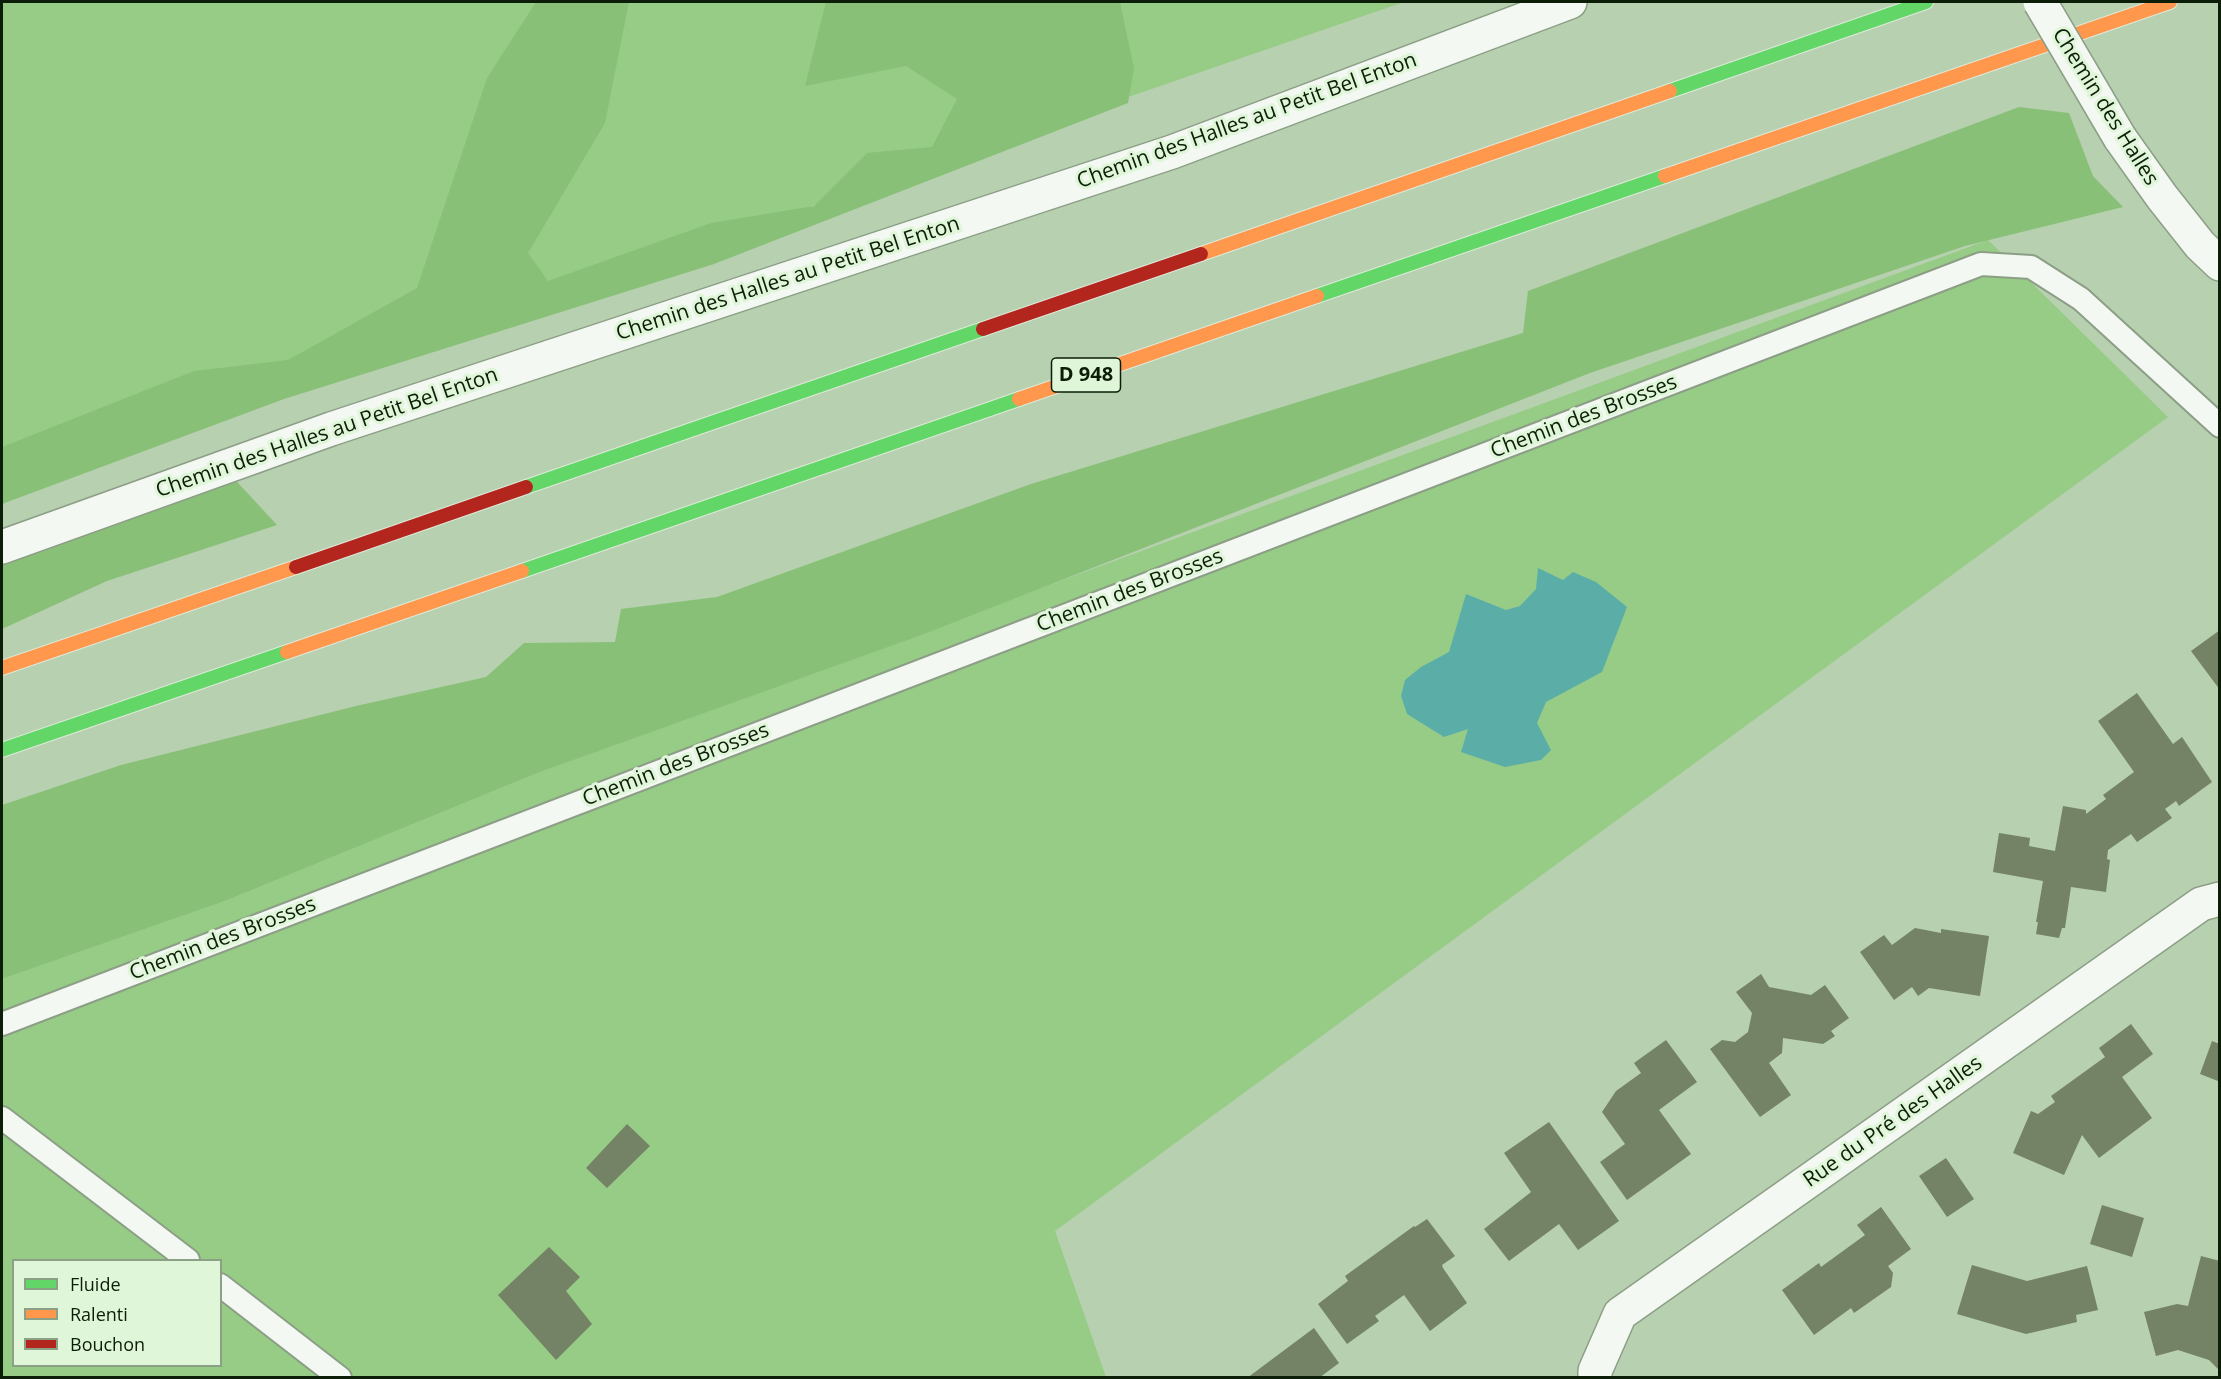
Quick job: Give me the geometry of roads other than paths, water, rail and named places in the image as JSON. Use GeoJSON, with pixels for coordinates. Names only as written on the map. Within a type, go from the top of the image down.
{"type":"FeatureCollection","features":[{"type":"Feature","properties":{"kind":"highway"},"geometry":{"type":"LineString","coordinates":[[2,668],[1926,2]]}},
{"type":"Feature","properties":{"kind":"highway","name":"D 948"},"geometry":{"type":"LineString","coordinates":[[2,750],[2170,2]]}},
{"type":"Feature","properties":{"kind":"street","name":"Chemin des Halles au Petit Bel Enton"},"geometry":{"type":"LineString","coordinates":[[2,547],[331,429],[1172,152],[1570,2]]}},
{"type":"Feature","properties":{"kind":"street","name":"Chemin des Halles"},"geometry":{"type":"LineString","coordinates":[[2040,2],[2120,138],[2200,246],[2220,264]]}},
{"type":"Feature","properties":{"kind":"street","name":"Rue du Pré des Halles"},"geometry":{"type":"LineString","coordinates":[[1589,1375],[1620,1314],[2201,904],[2220,899]]}},
{"type":"Feature","properties":{"kind":"lane","name":"Chemin des Brosses"},"geometry":{"type":"LineString","coordinates":[[2,1023],[1981,264],[2031,267],[2081,299],[2220,426]]}},
{"type":"Feature","properties":{"kind":"lane"},"geometry":{"type":"LineString","coordinates":[[2,1118],[187,1259]]}},
{"type":"Feature","properties":{"kind":"lane"},"geometry":{"type":"LineString","coordinates":[[222,1287],[340,1377]]}},
{"type":"Feature","properties":{"kind":"water"},"geometry":{"type":"Polygon","coordinates":[[[1538,568],[1563,580],[1573,572],[1596,582],[1627,607],[1602,672],[1546,702],[1537,723],[1551,750],[1541,760],[1505,767],[1461,752],[1468,729],[1444,737],[1407,714],[1401,696],[1405,680],[1421,667],[1449,652],[1466,594],[1506,610],[1520,606],[1536,589],[1538,568]]]}}]}
